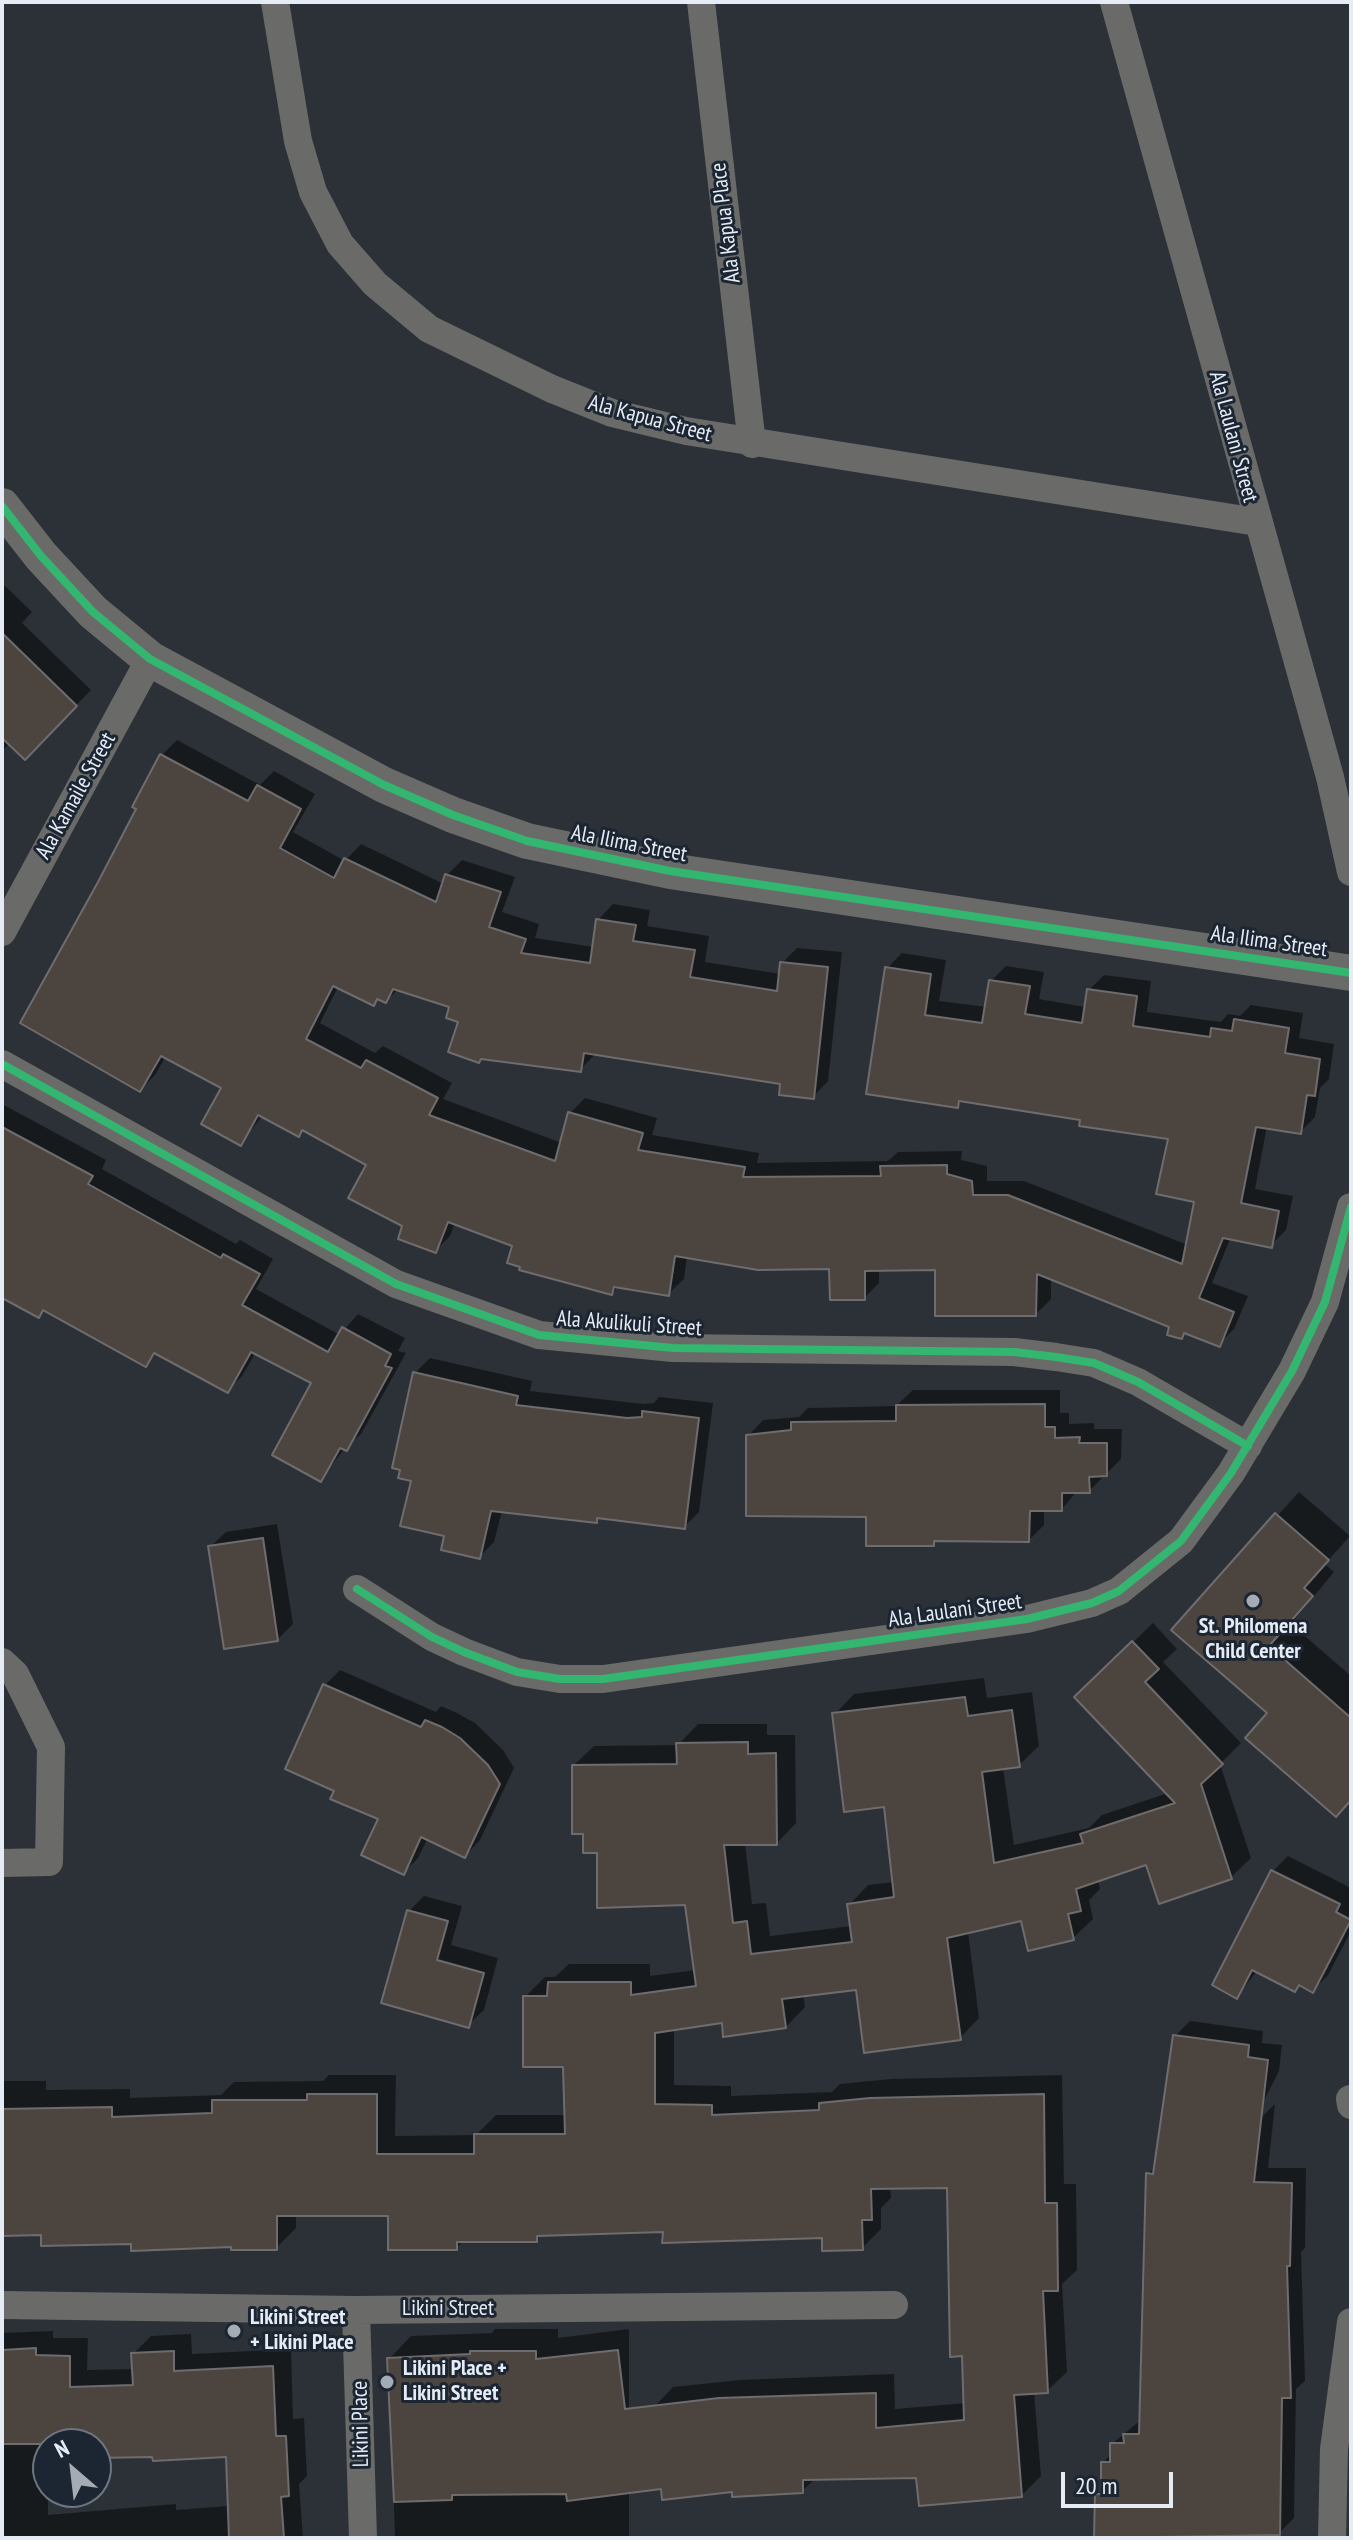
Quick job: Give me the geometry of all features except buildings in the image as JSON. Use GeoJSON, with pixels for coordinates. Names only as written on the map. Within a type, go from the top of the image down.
{"type":"FeatureCollection","features":[{"type":"Feature","properties":{"kind":"street","name":"Ala Kapua Street"},"geometry":{"type":"LineString","coordinates":[[275,2],[298,141],[313,192],[340,244],[375,284],[429,329],[552,389],[612,413],[752,444],[1257,522]]}},
{"type":"Feature","properties":{"kind":"street","name":"Ala Kapua Place"},"geometry":{"type":"LineString","coordinates":[[701,2],[752,444]]}},
{"type":"Feature","properties":{"kind":"street","name":"Ala Laulani Street"},"geometry":{"type":"LineString","coordinates":[[1114,2],[1330,777],[1351,872]]}},
{"type":"Feature","properties":{"kind":"street","name":"Ala Ilima Street"},"geometry":{"type":"LineString","coordinates":[[2,506],[41,556],[93,612],[150,659],[384,785],[453,815],[527,841],[670,871],[1351,973]]}},
{"type":"Feature","properties":{"kind":"street","name":"Ala Kamaile Street"},"geometry":{"type":"LineString","coordinates":[[2,932],[150,659]]}},
{"type":"Feature","properties":{"kind":"street","name":"Ala Akulikuli Street"},"geometry":{"type":"LineString","coordinates":[[2,1064],[396,1284],[525,1330],[601,1343],[673,1348],[1014,1352],[1094,1363],[1138,1382],[1248,1446]]}},
{"type":"Feature","properties":{"kind":"street","name":"Ala Laulani Street"},"geometry":{"type":"LineString","coordinates":[[357,1589],[432,1637],[464,1652],[517,1672],[560,1679],[603,1679],[1027,1619],[1092,1603],[1119,1591],[1181,1541],[1248,1446],[1292,1371],[1325,1302],[1351,1207]]}},
{"type":"Feature","properties":{"kind":"street"},"geometry":{"type":"LineString","coordinates":[[2,1662],[15,1674],[51,1747],[49,1862],[2,1863]]}},
{"type":"Feature","properties":{"kind":"street"},"geometry":{"type":"LineString","coordinates":[[1350,2099],[1351,2105]]}},
{"type":"Feature","properties":{"kind":"street","name":"Likini Street"},"geometry":{"type":"LineString","coordinates":[[2,2305],[356,2310],[894,2305]]}},
{"type":"Feature","properties":{"kind":"street","name":"Likini Place"},"geometry":{"type":"LineString","coordinates":[[356,2310],[363,2538]]}},
{"type":"Feature","properties":{"kind":"street"},"geometry":{"type":"LineString","coordinates":[[1332,2538],[1334,2449],[1351,2322]]}},
{"type":"Feature","properties":{"kind":"cycle path"},"geometry":{"type":"LineString","coordinates":[[2,506],[41,556],[93,612],[150,659],[384,785],[453,815],[527,841],[670,871],[1351,973]]}},
{"type":"Feature","properties":{"kind":"cycle path"},"geometry":{"type":"LineString","coordinates":[[2,1064],[396,1284],[539,1335],[673,1348],[1014,1352],[1056,1357],[1094,1363],[1138,1382],[1248,1446]]}},
{"type":"Feature","properties":{"kind":"cycle path"},"geometry":{"type":"LineString","coordinates":[[357,1589],[432,1637],[464,1652],[517,1672],[560,1679],[603,1679],[1027,1619],[1092,1603],[1119,1591],[1181,1541],[1231,1473],[1292,1371],[1325,1302],[1351,1207]]}},
{"type":"Feature","properties":{"kind":"place","name":"St. Philomena Child Center"},"geometry":{"type":"Point","coordinates":[1253,1601]}},
{"type":"Feature","properties":{"kind":"place","name":"Likini Street + Likini Place"},"geometry":{"type":"Point","coordinates":[234,2331]}},
{"type":"Feature","properties":{"kind":"place","name":"Likini Place + Likini Street"},"geometry":{"type":"Point","coordinates":[387,2382]}}]}
